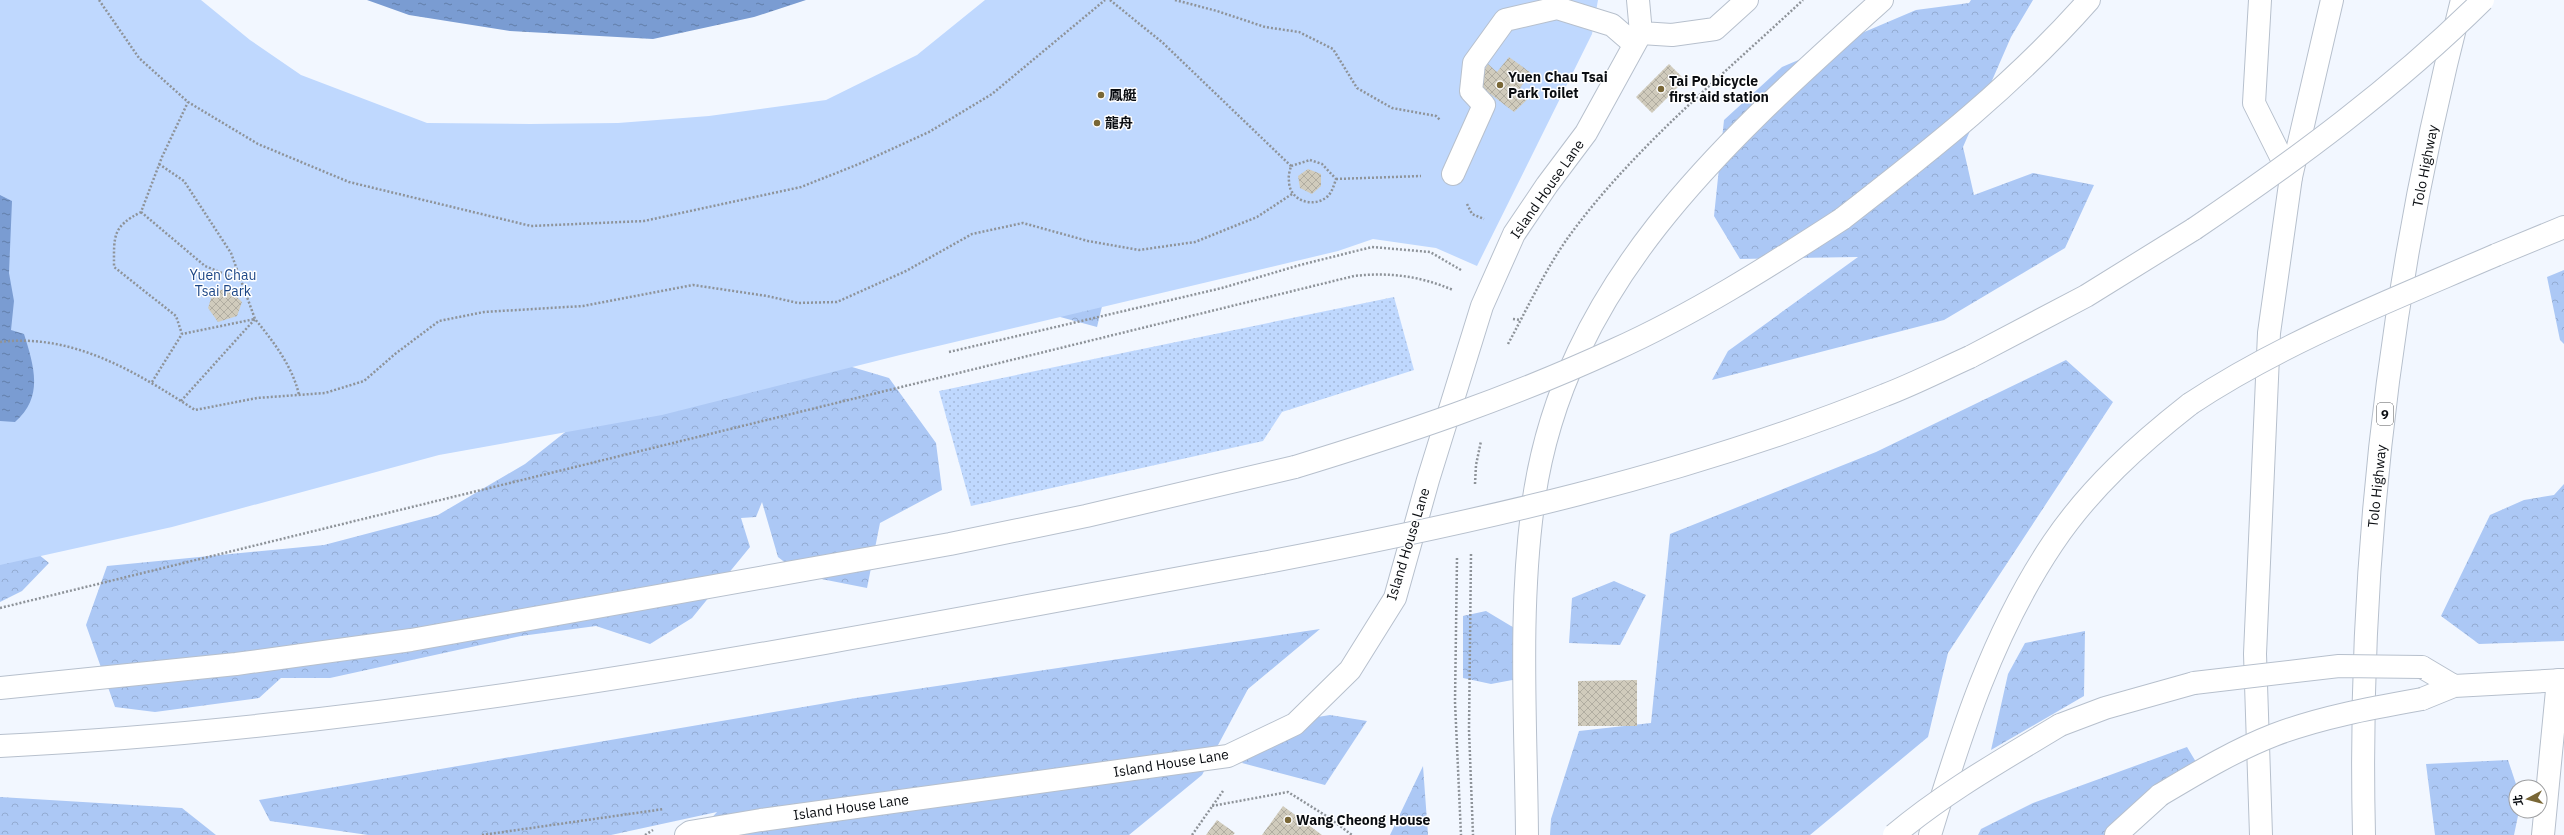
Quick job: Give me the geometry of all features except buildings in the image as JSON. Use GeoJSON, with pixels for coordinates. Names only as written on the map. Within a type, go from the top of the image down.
{"type":"FeatureCollection","features":[{"type":"Feature","properties":{"kind":"main road"},"geometry":{"type":"LineString","coordinates":[[1637,39],[1638,0]]}},
{"type":"Feature","properties":{"kind":"main road"},"geometry":{"type":"LineString","coordinates":[[1453,174],[1484,105],[1471,91],[1474,64],[1505,20],[1557,8],[1612,25],[1637,39],[1715,29],[1747,0]]}},
{"type":"Feature","properties":{"kind":"main road"},"geometry":{"type":"LineString","coordinates":[[1527,835],[1524,638],[1528,567],[1534,498],[1548,433],[1566,376],[1596,314],[1633,256],[1682,194],[1745,128],[1882,0]]}},
{"type":"Feature","properties":{"kind":"main road"},"geometry":{"type":"LineString","coordinates":[[0,688],[236,664],[411,640],[950,544],[1086,516],[1295,466],[1392,438],[1462,413],[1614,350],[1758,274],[1842,219],[1946,139],[2007,86],[2089,0]]}},
{"type":"Feature","properties":{"kind":"main road"},"geometry":{"type":"LineString","coordinates":[[2260,0],[2254,103],[2291,177]]}},
{"type":"Feature","properties":{"kind":"main road"},"geometry":{"type":"LineString","coordinates":[[2261,835],[2255,654],[2269,333],[2291,177],[2332,0]]}},
{"type":"Feature","properties":{"kind":"main road","name":"Tolo Highway"},"geometry":{"type":"LineString","coordinates":[[2364,835],[2364,651],[2376,488],[2394,338],[2420,185],[2462,0]]}},
{"type":"Feature","properties":{"kind":"main road"},"geometry":{"type":"LineString","coordinates":[[0,746],[245,727],[421,707],[558,688],[799,648],[1262,563],[1500,514],[1632,479],[1764,440],[1886,395],[1970,357],[2086,296],[2194,229],[2288,165],[2374,97],[2483,0]]}},
{"type":"Feature","properties":{"kind":"main road","name":"Island House Lane"},"geometry":{"type":"LineString","coordinates":[[686,835],[690,832],[761,820],[1228,756],[1295,724],[1350,670],[1395,598],[1473,328],[1490,286],[1514,234],[1547,184],[1586,133],[1637,39]]}},
{"type":"Feature","properties":{"kind":"main road"},"geometry":{"type":"LineString","coordinates":[[1930,835],[1980,684],[2006,622],[2053,542],[2110,473],[2154,432],[2190,404],[2224,381],[2294,344],[2496,255],[2564,227]]}},
{"type":"Feature","properties":{"kind":"main road"},"geometry":{"type":"LineString","coordinates":[[1894,835],[1914,819],[1977,775],[2060,725],[2157,692],[2194,683],[2339,666],[2422,667],[2454,686]]}},
{"type":"Feature","properties":{"kind":"main road"},"geometry":{"type":"LineString","coordinates":[[2116,835],[2160,795],[2222,758],[2274,735],[2357,711],[2422,699],[2454,686],[2561,680],[2543,835]]}},
{"type":"Feature","properties":{"kind":"path"},"geometry":{"type":"LineString","coordinates":[[99,0],[139,58],[188,102],[258,144],[349,182],[531,226],[644,221],[801,187],[860,164],[929,132],[992,94],[1105,0]]}},
{"type":"Feature","properties":{"kind":"path"},"geometry":{"type":"LineString","coordinates":[[1110,0],[1163,43],[1291,166]]}},
{"type":"Feature","properties":{"kind":"path"},"geometry":{"type":"LineString","coordinates":[[1175,0],[1218,11],[1264,27],[1299,32],[1333,49],[1357,88],[1392,108],[1436,116],[1469,139]]}},
{"type":"Feature","properties":{"kind":"path"},"geometry":{"type":"LineString","coordinates":[[1521,320],[1532,295],[1567,240],[1600,196],[1662,132],[1803,0]]}},
{"type":"Feature","properties":{"kind":"path"},"geometry":{"type":"LineString","coordinates":[[182,334],[176,316],[114,267],[114,240],[123,222],[141,212],[159,163],[188,102]]}},
{"type":"Feature","properties":{"kind":"path"},"geometry":{"type":"LineString","coordinates":[[1310,160],[1322,164],[1336,179],[1328,196],[1320,201],[1311,203],[1301,200],[1292,194],[1288,182],[1291,166],[1310,160]]}},
{"type":"Feature","properties":{"kind":"path"},"geometry":{"type":"LineString","coordinates":[[159,163],[184,181],[230,253],[256,319],[271,339],[296,381],[299,395]]}},
{"type":"Feature","properties":{"kind":"path"},"geometry":{"type":"LineString","coordinates":[[0,342],[32,340],[64,344],[152,382],[195,410],[258,398],[325,393],[364,381],[402,349],[439,321],[484,312],[583,306],[693,285],[767,296],[798,303],[837,302],[906,271],[972,234],[1023,223],[1088,241],[1139,250],[1194,242],[1257,217],[1292,194]]}},
{"type":"Feature","properties":{"kind":"path"},"geometry":{"type":"LineString","coordinates":[[141,212],[205,266],[241,282]]}},
{"type":"Feature","properties":{"kind":"path"},"geometry":{"type":"LineString","coordinates":[[949,352],[1222,288],[1300,264],[1372,247],[1430,252],[1463,271]]}},
{"type":"Feature","properties":{"kind":"path"},"geometry":{"type":"LineString","coordinates":[[0,608],[1354,276],[1400,274],[1432,282],[1459,293]]}},
{"type":"Feature","properties":{"kind":"path"},"geometry":{"type":"LineString","coordinates":[[152,382],[182,334],[256,319]]}},
{"type":"Feature","properties":{"kind":"path"},"geometry":{"type":"LineString","coordinates":[[181,401],[256,319]]}},
{"type":"Feature","properties":{"kind":"path"},"geometry":{"type":"LineString","coordinates":[[1469,587],[1469,730],[1473,835]]}},
{"type":"Feature","properties":{"kind":"path"},"geometry":{"type":"LineString","coordinates":[[1455,702],[1460,835]]}},
{"type":"Feature","properties":{"kind":"path"},"geometry":{"type":"LineString","coordinates":[[1192,835],[1223,791],[1228,756]]}},
{"type":"Feature","properties":{"kind":"path"},"geometry":{"type":"LineString","coordinates":[[1212,806],[1288,792],[1352,835]]}},
{"type":"Feature","properties":{"kind":"green space","name":"Yuen Chau Tsai Park"},"geometry":{"type":"Polygon","coordinates":[[[0,0],[201,0],[250,40],[301,75],[427,123],[530,124],[618,123],[709,116],[826,100],[917,55],[985,0],[1598,0],[1592,34],[1477,266],[1436,248],[1373,239],[1338,251],[900,355],[662,415],[439,455],[172,527],[0,565],[0,0]]]}},
{"type":"Feature","properties":{"kind":"green space"},"geometry":{"type":"Polygon","coordinates":[[[1971,0],[2033,0],[2011,37],[1963,147],[1974,195],[2033,173],[2094,185],[2065,248],[1944,320],[1712,380],[1728,351],[1858,257],[1740,259],[1714,216],[1724,120],[1782,67],[1916,10],[1969,3],[1971,0]]]}},
{"type":"Feature","properties":{"kind":"green space"},"geometry":{"type":"Polygon","coordinates":[[[2564,270],[2564,344],[2560,340],[2547,277],[2564,270]]]}},
{"type":"Feature","properties":{"kind":"green space"},"geometry":{"type":"Polygon","coordinates":[[[1106,290],[1097,327],[1027,308],[1106,290]]]}},
{"type":"Feature","properties":{"kind":"green space"},"geometry":{"type":"Polygon","coordinates":[[[1394,297],[1414,370],[1282,412],[1263,441],[971,506],[939,391],[1394,297]]]}},
{"type":"Feature","properties":{"kind":"green space"},"geometry":{"type":"Polygon","coordinates":[[[805,353],[889,378],[936,443],[942,490],[880,523],[867,588],[801,575],[778,557],[762,502],[756,517],[741,518],[750,547],[692,618],[650,644],[596,626],[521,636],[330,678],[281,678],[259,698],[155,712],[115,707],[86,625],[107,566],[324,545],[438,515],[525,464],[603,402],[805,353]]]}},
{"type":"Feature","properties":{"kind":"green space"},"geometry":{"type":"Polygon","coordinates":[[[2066,360],[2113,402],[1948,653],[1928,737],[1810,835],[1550,835],[1551,819],[1579,731],[1651,723],[1670,534],[1876,452],[2066,360]]]}},
{"type":"Feature","properties":{"kind":"green space"},"geometry":{"type":"Polygon","coordinates":[[[2564,484],[2564,641],[2479,644],[2441,616],[2490,515],[2524,500],[2554,495],[2564,484]]]}},
{"type":"Feature","properties":{"kind":"green space"},"geometry":{"type":"Polygon","coordinates":[[[32,549],[49,563],[22,591],[0,602],[0,554],[32,549]]]}},
{"type":"Feature","properties":{"kind":"green space"},"geometry":{"type":"Polygon","coordinates":[[[1614,581],[1646,595],[1620,645],[1569,643],[1572,598],[1614,581]]]}},
{"type":"Feature","properties":{"kind":"green space"},"geometry":{"type":"Polygon","coordinates":[[[1486,611],[1521,632],[1523,678],[1491,684],[1463,678],[1463,616],[1486,611]]]}},
{"type":"Feature","properties":{"kind":"green space"},"geometry":{"type":"Polygon","coordinates":[[[1320,629],[1248,689],[1202,775],[1129,835],[696,835],[717,812],[611,835],[368,835],[270,821],[259,800],[856,698],[1320,629]]]}},
{"type":"Feature","properties":{"kind":"green space"},"geometry":{"type":"Polygon","coordinates":[[[2085,631],[2084,696],[1991,750],[2008,674],[2025,643],[2085,631]]]}},
{"type":"Feature","properties":{"kind":"green space"},"geometry":{"type":"Polygon","coordinates":[[[1330,715],[1367,721],[1325,785],[1242,763],[1269,725],[1330,715]]]}},
{"type":"Feature","properties":{"kind":"green space"},"geometry":{"type":"Polygon","coordinates":[[[2187,747],[2196,762],[2112,835],[1978,835],[1981,829],[2033,803],[2187,747]]]}},
{"type":"Feature","properties":{"kind":"green space"},"geometry":{"type":"Polygon","coordinates":[[[2508,760],[2514,779],[2508,779],[2508,819],[2517,819],[2514,835],[2435,835],[2426,764],[2508,760]]]}},
{"type":"Feature","properties":{"kind":"green space"},"geometry":{"type":"Polygon","coordinates":[[[1423,766],[1428,835],[1390,835],[1423,766]]]}},
{"type":"Feature","properties":{"kind":"green space"},"geometry":{"type":"Polygon","coordinates":[[[0,797],[182,808],[216,835],[0,835],[0,797]]]}},
{"type":"Feature","properties":{"kind":"water"},"geometry":{"type":"Polygon","coordinates":[[[367,0],[806,0],[754,17],[653,39],[510,31],[409,15],[367,0]]]}},
{"type":"Feature","properties":{"kind":"water"},"geometry":{"type":"Polygon","coordinates":[[[0,195],[12,201],[9,273],[14,301],[11,330],[24,334],[31,358],[34,381],[30,402],[15,422],[0,421],[0,195]]]}},
{"type":"Feature","properties":{"kind":"place","name":"Yuen Chau Tsai Park Toilet"},"geometry":{"type":"Point","coordinates":[1500,85]}},
{"type":"Feature","properties":{"kind":"place","name":"Tai Po bicycle first aid station"},"geometry":{"type":"Point","coordinates":[1661,89]}},
{"type":"Feature","properties":{"kind":"place","name":"鳳艇"},"geometry":{"type":"Point","coordinates":[1101,95]}},
{"type":"Feature","properties":{"kind":"place","name":"龍舟"},"geometry":{"type":"Point","coordinates":[1097,123]}},
{"type":"Feature","properties":{"kind":"place","name":"Wang Cheong House"},"geometry":{"type":"Point","coordinates":[1288,820]}}]}
